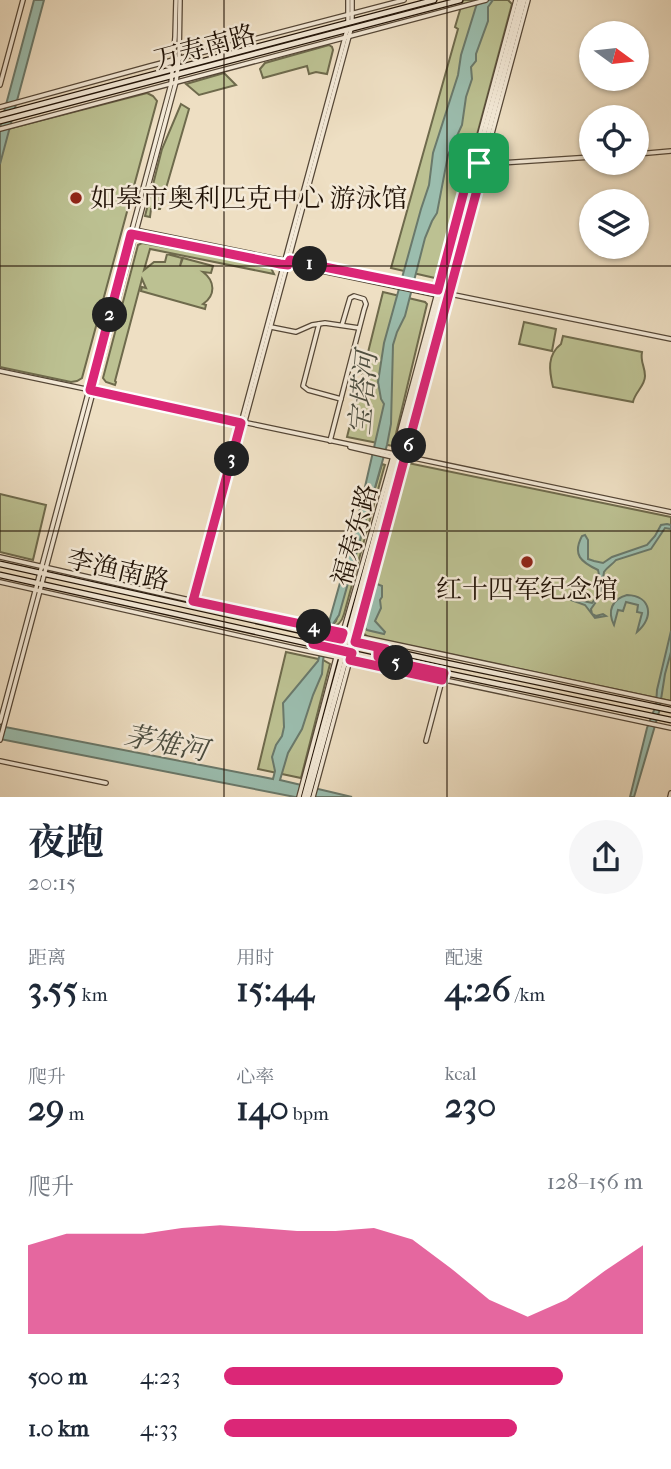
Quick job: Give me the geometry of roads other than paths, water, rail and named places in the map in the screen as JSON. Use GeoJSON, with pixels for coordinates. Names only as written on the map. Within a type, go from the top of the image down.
{"type":"FeatureCollection","features":[{"type":"Feature","properties":{"kind":"main road","name":"万寿南路"},"geometry":{"type":"LineString","coordinates":[[349,26],[434,0]]}},
{"type":"Feature","properties":{"kind":"main road","name":"万寿南路"},"geometry":{"type":"LineString","coordinates":[[0,121],[349,26],[460,0]]}},
{"type":"Feature","properties":{"kind":"main road","name":"福寿东路"},"geometry":{"type":"LineString","coordinates":[[306,797],[522,0]]}},
{"type":"Feature","properties":{"kind":"main road","name":"万寿南路"},"geometry":{"type":"LineString","coordinates":[[0,115],[175,72]]}},
{"type":"Feature","properties":{"kind":"main road","name":"李渔南路"},"geometry":{"type":"LineString","coordinates":[[0,564],[668,709]]}},
{"type":"Feature","properties":{"kind":"main road","name":"李渔南路"},"geometry":{"type":"LineString","coordinates":[[0,575],[345,652],[671,720]]}},
{"type":"Feature","properties":{"kind":"main road"},"geometry":{"type":"LineString","coordinates":[[313,644],[317,642],[316,634]]}},
{"type":"Feature","properties":{"kind":"main road"},"geometry":{"type":"LineString","coordinates":[[383,660],[378,657],[378,651],[386,649]]}},
{"type":"Feature","properties":{"kind":"main road"},"geometry":{"type":"LineString","coordinates":[[663,719],[668,717],[668,709]]}},
{"type":"Feature","properties":{"kind":"street"},"geometry":{"type":"LineString","coordinates":[[0,85],[23,0]]}},
{"type":"Feature","properties":{"kind":"street"},"geometry":{"type":"LineString","coordinates":[[0,740],[2,722],[174,83],[178,0]]}},
{"type":"Feature","properties":{"kind":"street"},"geometry":{"type":"LineString","coordinates":[[195,601],[347,37],[350,0]]}},
{"type":"Feature","properties":{"kind":"street"},"geometry":{"type":"LineString","coordinates":[[0,107],[404,0]]}},
{"type":"Feature","properties":{"kind":"street"},"geometry":{"type":"LineString","coordinates":[[0,129],[486,0]]}},
{"type":"Feature","properties":{"kind":"street"},"geometry":{"type":"LineString","coordinates":[[649,153],[671,151]]}},
{"type":"Feature","properties":{"kind":"street"},"geometry":{"type":"LineString","coordinates":[[478,163],[579,158]]}},
{"type":"Feature","properties":{"kind":"street"},"geometry":{"type":"LineString","coordinates":[[134,232],[671,339]]}},
{"type":"Feature","properties":{"kind":"street"},"geometry":{"type":"LineString","coordinates":[[243,423],[287,262]]}},
{"type":"Feature","properties":{"kind":"street"},"geometry":{"type":"LineString","coordinates":[[306,797],[442,294]]}},
{"type":"Feature","properties":{"kind":"street"},"geometry":{"type":"LineString","coordinates":[[330,441],[366,304],[364,299],[350,298],[342,325]]}},
{"type":"Feature","properties":{"kind":"street"},"geometry":{"type":"LineString","coordinates":[[271,327],[296,332],[319,324],[359,328]]}},
{"type":"Feature","properties":{"kind":"street"},"geometry":{"type":"LineString","coordinates":[[319,324],[303,386],[308,390],[341,399]]}},
{"type":"Feature","properties":{"kind":"street"},"geometry":{"type":"LineString","coordinates":[[0,371],[671,512]]}},
{"type":"Feature","properties":{"kind":"street"},"geometry":{"type":"LineString","coordinates":[[0,557],[324,633]]}},
{"type":"Feature","properties":{"kind":"street"},"geometry":{"type":"LineString","coordinates":[[0,582],[343,659],[671,728]]}},
{"type":"Feature","properties":{"kind":"street"},"geometry":{"type":"LineString","coordinates":[[349,638],[671,703]]}},
{"type":"Feature","properties":{"kind":"street"},"geometry":{"type":"LineString","coordinates":[[426,741],[444,673]]}},
{"type":"Feature","properties":{"kind":"street"},"geometry":{"type":"LineString","coordinates":[[0,761],[106,783]]}},
{"type":"Feature","properties":{"kind":"place","name":"如皋市奥利匹克中心 游泳馆"},"geometry":{"type":"Point","coordinates":[76,198]}},
{"type":"Feature","properties":{"kind":"place","name":"红十四军纪念馆"},"geometry":{"type":"Point","coordinates":[527,562]}},
{"type":"Feature","properties":{"kind":"water label","name":"宝塔河"},"geometry":{"type":"Point","coordinates":[363,393]}},
{"type":"Feature","properties":{"kind":"water label","name":"茅雉河"},"geometry":{"type":"Point","coordinates":[166,743]}}]}
